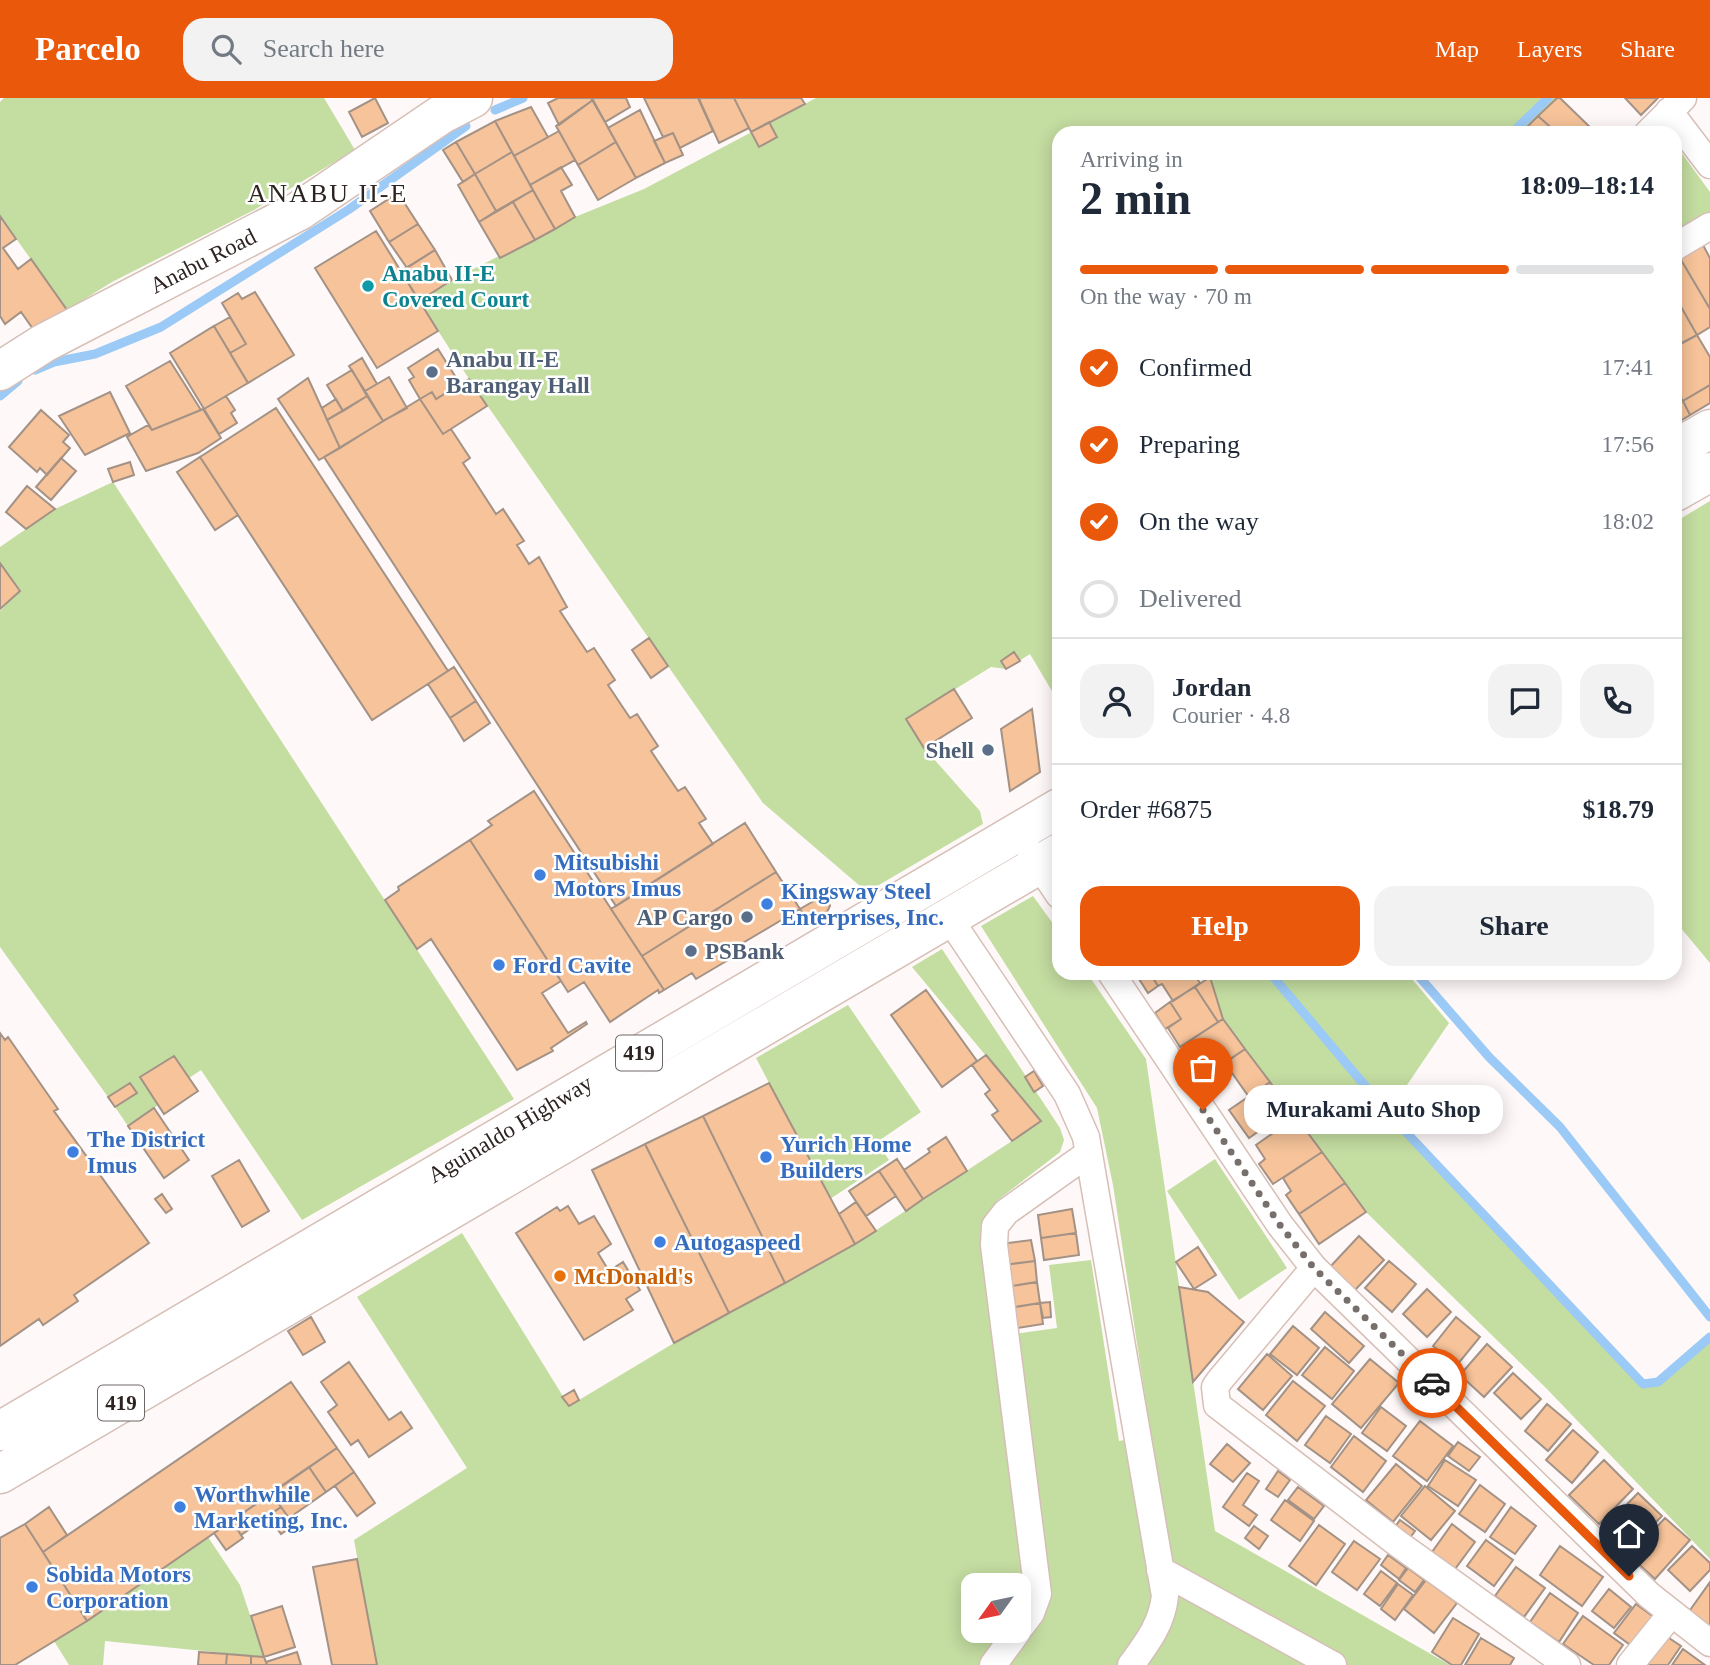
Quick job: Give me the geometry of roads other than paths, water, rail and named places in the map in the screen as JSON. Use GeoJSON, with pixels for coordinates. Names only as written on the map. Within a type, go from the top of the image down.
{"type":"FeatureCollection","features":[{"type":"Feature","properties":{"kind":"main road","name":"Anabu Road"},"geometry":{"type":"LineString","coordinates":[[0,371],[44,343],[299,211],[442,114],[473,98]]}},
{"type":"Feature","properties":{"kind":"main road"},"geometry":{"type":"LineString","coordinates":[[1682,445],[1710,429]]}},
{"type":"Feature","properties":{"kind":"main road"},"geometry":{"type":"LineString","coordinates":[[1682,488],[1710,472]]}},
{"type":"Feature","properties":{"kind":"main road","name":"Aguinaldo Highway"},"geometry":{"type":"LineString","coordinates":[[0,1431],[1052,812]]}},
{"type":"Feature","properties":{"kind":"main road","name":"Aguinaldo Highway"},"geometry":{"type":"LineString","coordinates":[[0,1474],[949,918],[1052,871]]}},
{"type":"Feature","properties":{"kind":"street"},"geometry":{"type":"LineString","coordinates":[[1655,126],[1676,105],[1710,165]]}},
{"type":"Feature","properties":{"kind":"street"},"geometry":{"type":"LineString","coordinates":[[1682,243],[1710,226]]}},
{"type":"Feature","properties":{"kind":"street"},"geometry":{"type":"LineString","coordinates":[[1017,832],[1052,871]]}},
{"type":"Feature","properties":{"kind":"street"},"geometry":{"type":"LineString","coordinates":[[949,918],[1075,1108],[1089,1153],[1165,1596],[1163,1613],[1131,1665]]}},
{"type":"Feature","properties":{"kind":"street"},"geometry":{"type":"LineString","coordinates":[[1116,980],[1280,1225],[1314,1268],[1671,1614],[1710,1643]]}},
{"type":"Feature","properties":{"kind":"street"},"geometry":{"type":"LineString","coordinates":[[1031,1613],[1038,1594],[994,1245],[995,1226],[1006,1212],[1089,1153]]}},
{"type":"Feature","properties":{"kind":"street"},"geometry":{"type":"LineString","coordinates":[[1314,1268],[1215,1387],[1217,1405],[1396,1543],[1567,1665]]}},
{"type":"Feature","properties":{"kind":"street"},"geometry":{"type":"LineString","coordinates":[[1160,1570],[1333,1665]]}},
{"type":"Feature","properties":{"kind":"street"},"geometry":{"type":"LineString","coordinates":[[1630,1665],[1671,1614]]}},
{"type":"Feature","properties":{"kind":"street"},"geometry":{"type":"LineString","coordinates":[[993,1665],[1009,1643]]}},
{"type":"Feature","properties":{"kind":"waterway"},"geometry":{"type":"LineString","coordinates":[[495,110],[523,98]]}},
{"type":"Feature","properties":{"kind":"waterway"},"geometry":{"type":"LineString","coordinates":[[1519,126],[1548,98]]}},
{"type":"Feature","properties":{"kind":"waterway"},"geometry":{"type":"LineString","coordinates":[[35,370],[54,362],[95,354],[161,327],[348,210],[466,126]]}},
{"type":"Feature","properties":{"kind":"waterway"},"geometry":{"type":"LineString","coordinates":[[0,396],[18,381]]}},
{"type":"Feature","properties":{"kind":"waterway"},"geometry":{"type":"LineString","coordinates":[[1276,980],[1388,1113],[1643,1384],[1658,1382],[1710,1337]]}},
{"type":"Feature","properties":{"kind":"waterway"},"geometry":{"type":"LineString","coordinates":[[1422,980],[1489,1057],[1560,1127],[1710,1317]]}},
{"type":"Feature","properties":{"kind":"place","name":"Anabu II-E Covered Court"},"geometry":{"type":"Point","coordinates":[368,286]}},
{"type":"Feature","properties":{"kind":"place","name":"Anabu II-E Barangay Hall"},"geometry":{"type":"Point","coordinates":[432,372]}},
{"type":"Feature","properties":{"kind":"place","name":"Shell"},"geometry":{"type":"Point","coordinates":[988,750]}},
{"type":"Feature","properties":{"kind":"place","name":"Mitsubishi Motors Imus"},"geometry":{"type":"Point","coordinates":[540,875]}},
{"type":"Feature","properties":{"kind":"place","name":"Kingsway Steel Enterprises, Inc."},"geometry":{"type":"Point","coordinates":[767,904]}},
{"type":"Feature","properties":{"kind":"place","name":"AP Cargo"},"geometry":{"type":"Point","coordinates":[747,917]}},
{"type":"Feature","properties":{"kind":"place","name":"PSBank"},"geometry":{"type":"Point","coordinates":[691,951]}},
{"type":"Feature","properties":{"kind":"place","name":"Ford Cavite"},"geometry":{"type":"Point","coordinates":[499,965]}},
{"type":"Feature","properties":{"kind":"place","name":"Murakami Auto Shop"},"geometry":{"type":"Point","coordinates":[1203,1110]}},
{"type":"Feature","properties":{"kind":"place","name":"The District Imus"},"geometry":{"type":"Point","coordinates":[73,1152]}},
{"type":"Feature","properties":{"kind":"place","name":"Yurich Home Builders"},"geometry":{"type":"Point","coordinates":[766,1157]}},
{"type":"Feature","properties":{"kind":"place","name":"Autogaspeed"},"geometry":{"type":"Point","coordinates":[660,1242]}},
{"type":"Feature","properties":{"kind":"place","name":"McDonald's"},"geometry":{"type":"Point","coordinates":[560,1276]}},
{"type":"Feature","properties":{"kind":"place","name":"Worthwhile Marketing, Inc."},"geometry":{"type":"Point","coordinates":[180,1507]}},
{"type":"Feature","properties":{"kind":"place","name":"Sobida Motors Corporation"},"geometry":{"type":"Point","coordinates":[32,1587]}},
{"type":"Feature","properties":{"kind":"district","name":"ANABU II-E"},"geometry":{"type":"Point","coordinates":[328,193]}}]}
